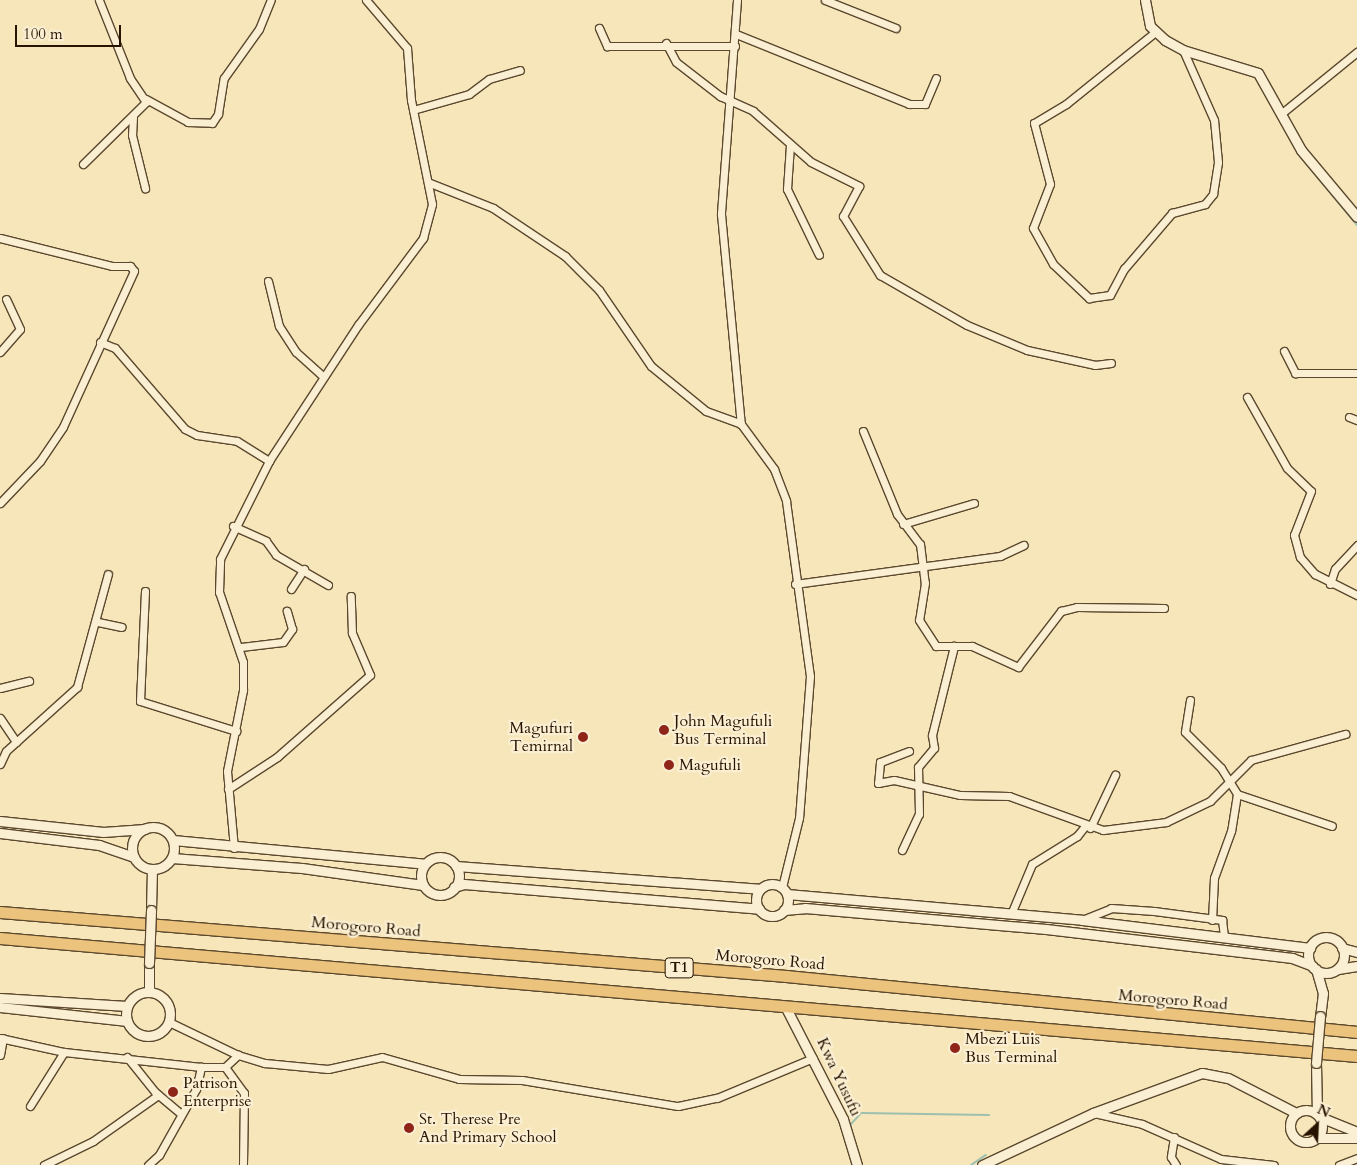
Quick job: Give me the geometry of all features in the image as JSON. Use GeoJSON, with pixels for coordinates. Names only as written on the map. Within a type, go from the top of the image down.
{"type":"FeatureCollection","features":[{"type":"Feature","properties":{"kind":"highway","name":"Morogoro Road"},"geometry":{"type":"LineString","coordinates":[[0,912],[786,976],[1357,1032]]}},
{"type":"Feature","properties":{"kind":"highway","name":"T1"},"geometry":{"type":"LineString","coordinates":[[0,938],[1357,1056]]}},
{"type":"Feature","properties":{"kind":"street"},"geometry":{"type":"LineString","coordinates":[[99,0],[130,78],[146,100],[188,122],[212,123],[218,114],[224,78],[258,29],[271,0]]}},
{"type":"Feature","properties":{"kind":"street"},"geometry":{"type":"LineString","coordinates":[[234,848],[228,789],[243,690],[241,647],[217,583],[220,559],[233,526],[269,461],[323,376],[423,238],[432,204],[430,182],[413,110],[407,48],[366,0]]}},
{"type":"Feature","properties":{"kind":"street"},"geometry":{"type":"LineString","coordinates":[[738,0],[721,214],[741,424],[784,491],[795,584],[807,645],[811,708],[799,818],[785,891],[784,910]]}},
{"type":"Feature","properties":{"kind":"street"},"geometry":{"type":"LineString","coordinates":[[825,0],[896,28]]}},
{"type":"Feature","properties":{"kind":"street"},"geometry":{"type":"LineString","coordinates":[[1145,0],[1154,33],[1183,50],[1251,68],[1265,83],[1301,150],[1357,216]]}},
{"type":"Feature","properties":{"kind":"street"},"geometry":{"type":"LineString","coordinates":[[599,28],[607,46],[666,43],[735,46]]}},
{"type":"Feature","properties":{"kind":"street"},"geometry":{"type":"LineString","coordinates":[[1154,33],[1066,104],[1034,123],[1050,184],[1033,228],[1052,264],[1090,298],[1110,295],[1124,269],[1172,213],[1205,204],[1213,194],[1218,162],[1214,120],[1183,50]]}},
{"type":"Feature","properties":{"kind":"street"},"geometry":{"type":"LineString","coordinates":[[736,34],[909,104],[925,104],[936,78]]}},
{"type":"Feature","properties":{"kind":"street"},"geometry":{"type":"LineString","coordinates":[[666,43],[676,62],[729,102],[753,112],[816,165],[859,186],[843,216],[880,275],[967,325],[1027,350],[1095,365],[1110,363]]}},
{"type":"Feature","properties":{"kind":"street"},"geometry":{"type":"LineString","coordinates":[[1282,113],[1357,52]]}},
{"type":"Feature","properties":{"kind":"street"},"geometry":{"type":"LineString","coordinates":[[413,110],[469,94],[486,81],[520,70]]}},
{"type":"Feature","properties":{"kind":"street"},"geometry":{"type":"LineString","coordinates":[[83,164],[108,135],[144,108],[146,100]]}},
{"type":"Feature","properties":{"kind":"street"},"geometry":{"type":"LineString","coordinates":[[133,117],[132,136],[146,188]]}},
{"type":"Feature","properties":{"kind":"street"},"geometry":{"type":"LineString","coordinates":[[790,145],[786,189],[819,254]]}},
{"type":"Feature","properties":{"kind":"street"},"geometry":{"type":"LineString","coordinates":[[430,182],[493,208],[565,256],[599,290],[652,366],[706,411],[741,424]]}},
{"type":"Feature","properties":{"kind":"street"},"geometry":{"type":"LineString","coordinates":[[0,238],[134,268],[63,427],[40,461],[0,503]]}},
{"type":"Feature","properties":{"kind":"street"},"geometry":{"type":"LineString","coordinates":[[268,281],[279,326],[296,352],[323,376]]}},
{"type":"Feature","properties":{"kind":"street"},"geometry":{"type":"LineString","coordinates":[[0,352],[20,329],[6,299]]}},
{"type":"Feature","properties":{"kind":"street"},"geometry":{"type":"LineString","coordinates":[[100,342],[115,348],[185,428],[197,435],[237,441],[269,461]]}},
{"type":"Feature","properties":{"kind":"street"},"geometry":{"type":"LineString","coordinates":[[1284,351],[1295,373],[1357,373]]}},
{"type":"Feature","properties":{"kind":"street"},"geometry":{"type":"LineString","coordinates":[[1247,397],[1287,468],[1311,491],[1295,541],[1300,557],[1330,584],[1357,595]]}},
{"type":"Feature","properties":{"kind":"street"},"geometry":{"type":"LineString","coordinates":[[1349,417],[1357,420]]}},
{"type":"Feature","properties":{"kind":"street"},"geometry":{"type":"LineString","coordinates":[[863,431],[904,524],[920,544],[924,568],[920,624],[936,646],[972,646],[1018,667],[1061,611],[1077,607],[1164,608]]}},
{"type":"Feature","properties":{"kind":"street"},"geometry":{"type":"LineString","coordinates":[[904,524],[974,503]]}},
{"type":"Feature","properties":{"kind":"street"},"geometry":{"type":"LineString","coordinates":[[233,526],[266,541],[276,555],[328,585]]}},
{"type":"Feature","properties":{"kind":"street"},"geometry":{"type":"LineString","coordinates":[[795,584],[868,571],[924,568],[1000,556],[1024,545]]}},
{"type":"Feature","properties":{"kind":"street"},"geometry":{"type":"LineString","coordinates":[[1330,584],[1335,569],[1357,545]]}},
{"type":"Feature","properties":{"kind":"street"},"geometry":{"type":"LineString","coordinates":[[291,589],[304,570]]}},
{"type":"Feature","properties":{"kind":"street"},"geometry":{"type":"LineString","coordinates":[[0,760],[16,742],[77,687],[98,622],[108,574]]}},
{"type":"Feature","properties":{"kind":"street"},"geometry":{"type":"LineString","coordinates":[[145,591],[140,701],[236,731]]}},
{"type":"Feature","properties":{"kind":"street"},"geometry":{"type":"LineString","coordinates":[[228,789],[277,757],[370,676],[352,633],[351,596]]}},
{"type":"Feature","properties":{"kind":"street"},"geometry":{"type":"LineString","coordinates":[[241,647],[283,642],[292,629],[287,611]]}},
{"type":"Feature","properties":{"kind":"street"},"geometry":{"type":"LineString","coordinates":[[98,622],[121,627]]}},
{"type":"Feature","properties":{"kind":"street"},"geometry":{"type":"LineString","coordinates":[[902,850],[921,806],[917,784],[919,762],[934,748],[932,735],[954,646]]}},
{"type":"Feature","properties":{"kind":"street"},"geometry":{"type":"LineString","coordinates":[[0,688],[28,681]]}},
{"type":"Feature","properties":{"kind":"street"},"geometry":{"type":"LineString","coordinates":[[1190,700],[1186,732],[1232,783],[1237,794],[1231,832],[1214,878],[1212,920]]}},
{"type":"Feature","properties":{"kind":"street"},"geometry":{"type":"LineString","coordinates":[[0,718],[16,742]]}},
{"type":"Feature","properties":{"kind":"street"},"geometry":{"type":"LineString","coordinates":[[909,751],[880,762],[878,783],[894,780],[960,795],[1009,796],[1088,827],[1131,828],[1166,822],[1196,810],[1232,783],[1254,759],[1345,734]]}},
{"type":"Feature","properties":{"kind":"street"},"geometry":{"type":"LineString","coordinates":[[1011,914],[1032,864],[1088,827],[1115,775]]}},
{"type":"Feature","properties":{"kind":"street"},"geometry":{"type":"LineString","coordinates":[[1237,794],[1332,826]]}},
{"type":"Feature","properties":{"kind":"street"},"geometry":{"type":"LineString","coordinates":[[0,821],[104,832],[145,829],[163,830],[173,840],[234,848],[425,864],[441,857],[456,866],[759,890],[770,884],[785,891],[1082,920],[1310,948],[1323,938],[1342,948],[1357,952]]}},
{"type":"Feature","properties":{"kind":"street"},"geometry":{"type":"LineString","coordinates":[[134,857],[132,843],[145,829]]}},
{"type":"Feature","properties":{"kind":"street"},"geometry":{"type":"LineString","coordinates":[[0,833],[99,845],[134,857],[152,870]]}},
{"type":"Feature","properties":{"kind":"street"},"geometry":{"type":"LineString","coordinates":[[172,858],[173,840]]}},
{"type":"Feature","properties":{"kind":"street"},"geometry":{"type":"LineString","coordinates":[[152,870],[172,858],[311,869],[424,885],[438,894],[464,884],[759,909],[769,916],[784,910],[805,908],[1046,929],[1292,958],[1314,968],[1336,970],[1357,966]]}},
{"type":"Feature","properties":{"kind":"street"},"geometry":{"type":"LineString","coordinates":[[424,885],[425,864]]}},
{"type":"Feature","properties":{"kind":"street"},"geometry":{"type":"LineString","coordinates":[[454,887],[456,866]]}},
{"type":"Feature","properties":{"kind":"street"},"geometry":{"type":"LineString","coordinates":[[149,992],[152,870]]}},
{"type":"Feature","properties":{"kind":"street"},"geometry":{"type":"LineString","coordinates":[[759,890],[759,909]]}},
{"type":"Feature","properties":{"kind":"street"},"geometry":{"type":"LineString","coordinates":[[1082,920],[1111,908],[1222,920],[1224,937]]}},
{"type":"Feature","properties":{"kind":"street"},"geometry":{"type":"LineString","coordinates":[[1310,948],[1314,968],[1323,993]]}},
{"type":"Feature","properties":{"kind":"street"},"geometry":{"type":"LineString","coordinates":[[1316,1138],[1322,1131],[1314,1090],[1323,993],[1343,961],[1342,948]]}},
{"type":"Feature","properties":{"kind":"street"},"geometry":{"type":"LineString","coordinates":[[149,992],[166,1002],[169,1022],[150,1036],[136,1032],[127,1021],[127,1006],[135,996],[149,992]]}},
{"type":"Feature","properties":{"kind":"street"},"geometry":{"type":"LineString","coordinates":[[0,998],[127,1006]]}},
{"type":"Feature","properties":{"kind":"street","name":"Kwa Yusufu"},"geometry":{"type":"LineString","coordinates":[[785,1006],[843,1119],[857,1165]]}},
{"type":"Feature","properties":{"kind":"street"},"geometry":{"type":"LineString","coordinates":[[0,1007],[127,1021]]}},
{"type":"Feature","properties":{"kind":"street"},"geometry":{"type":"LineString","coordinates":[[169,1022],[238,1055],[275,1064],[328,1068],[382,1057],[459,1080],[522,1080],[678,1106],[717,1098],[813,1058]]}},
{"type":"Feature","properties":{"kind":"street"},"geometry":{"type":"LineString","coordinates":[[0,1055],[1,1038],[64,1052],[201,1067],[225,1067],[238,1055]]}},
{"type":"Feature","properties":{"kind":"street"},"geometry":{"type":"LineString","coordinates":[[30,1106],[64,1052]]}},
{"type":"Feature","properties":{"kind":"street"},"geometry":{"type":"LineString","coordinates":[[127,1058],[158,1095],[181,1114]]}},
{"type":"Feature","properties":{"kind":"street"},"geometry":{"type":"LineString","coordinates":[[148,1165],[159,1155],[198,1085],[201,1067]]}},
{"type":"Feature","properties":{"kind":"street"},"geometry":{"type":"LineString","coordinates":[[225,1067],[244,1094],[243,1165]]}},
{"type":"Feature","properties":{"kind":"street"},"geometry":{"type":"LineString","coordinates":[[982,1165],[1094,1113],[1202,1073],[1228,1078],[1298,1112],[1319,1116],[1357,1132]]}},
{"type":"Feature","properties":{"kind":"street"},"geometry":{"type":"LineString","coordinates":[[1314,1090],[1290,1125],[1292,1134],[1304,1142],[1316,1138],[1357,1138]]}},
{"type":"Feature","properties":{"kind":"street"},"geometry":{"type":"LineString","coordinates":[[44,1165],[93,1141],[158,1095]]}},
{"type":"Feature","properties":{"kind":"street"},"geometry":{"type":"LineString","coordinates":[[1094,1113],[1132,1121],[1221,1158],[1274,1165]]}},
{"type":"Feature","properties":{"kind":"street"},"geometry":{"type":"LineString","coordinates":[[1174,1137],[1171,1157],[1176,1165]]}},
{"type":"Feature","properties":{"kind":"street"},"geometry":{"type":"LineString","coordinates":[[1339,1165],[1356,1161]]}},
{"type":"Feature","properties":{"kind":"waterway"},"geometry":{"type":"LineString","coordinates":[[1299,155],[1357,225]]}},
{"type":"Feature","properties":{"kind":"waterway"},"geometry":{"type":"LineString","coordinates":[[852,1133],[850,1125],[861,1113],[989,1115]]}},
{"type":"Feature","properties":{"kind":"waterway"},"geometry":{"type":"LineString","coordinates":[[971,1165],[986,1155]]}},
{"type":"Feature","properties":{"kind":"place","name":"John Magufuli Bus Terminal"},"geometry":{"type":"Point","coordinates":[664,730]}},
{"type":"Feature","properties":{"kind":"place","name":"Magufuri Temirnal"},"geometry":{"type":"Point","coordinates":[583,737]}},
{"type":"Feature","properties":{"kind":"place","name":"Magufuli"},"geometry":{"type":"Point","coordinates":[669,765]}},
{"type":"Feature","properties":{"kind":"place","name":"Mbezi Luis Bus Terminal"},"geometry":{"type":"Point","coordinates":[955,1048]}},
{"type":"Feature","properties":{"kind":"place","name":"Patrison Enterprise"},"geometry":{"type":"Point","coordinates":[173,1092]}},
{"type":"Feature","properties":{"kind":"place","name":"St. Therese Pre And Primary School"},"geometry":{"type":"Point","coordinates":[409,1128]}}]}
